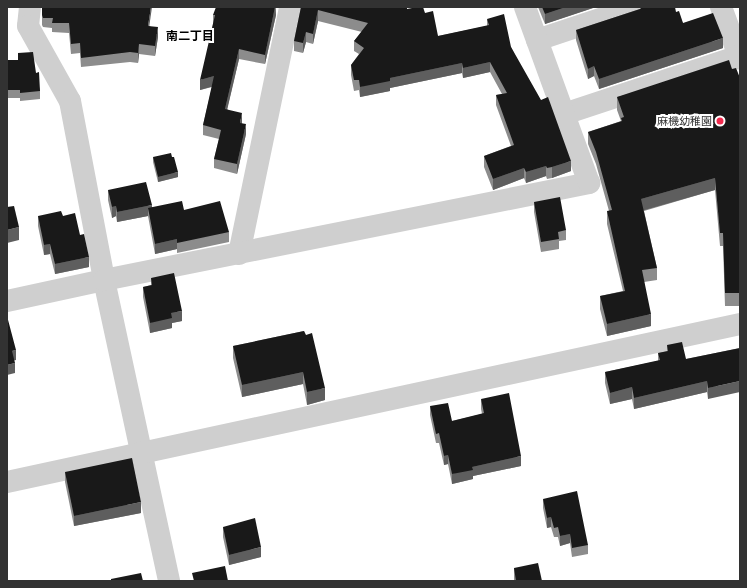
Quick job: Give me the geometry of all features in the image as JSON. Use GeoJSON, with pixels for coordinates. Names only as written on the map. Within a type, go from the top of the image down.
{"type":"FeatureCollection","features":[{"type":"Feature","properties":{"kind":"street"},"geometry":{"type":"LineString","coordinates":[[30,7],[28,26],[70,101],[104,280],[169,581]]}},
{"type":"Feature","properties":{"kind":"street"},"geometry":{"type":"LineString","coordinates":[[240,254],[290,7]]}},
{"type":"Feature","properties":{"kind":"street"},"geometry":{"type":"LineString","coordinates":[[7,302],[104,280],[589,183],[525,7]]}},
{"type":"Feature","properties":{"kind":"street"},"geometry":{"type":"LineString","coordinates":[[537,40],[636,7]]}},
{"type":"Feature","properties":{"kind":"street"},"geometry":{"type":"LineString","coordinates":[[564,114],[740,58],[721,7]]}},
{"type":"Feature","properties":{"kind":"street"},"geometry":{"type":"LineString","coordinates":[[7,482],[740,324]]}},
{"type":"Feature","properties":{"kind":"building"},"geometry":{"type":"Polygon","coordinates":[[[42,7],[151,7],[148,26],[158,27],[155,46],[139,44],[138,53],[130,52],[81,58],[80,43],[71,44],[69,23],[52,23],[53,18],[43,18],[42,7]]]}},
{"type":"Feature","properties":{"kind":"building"},"geometry":{"type":"Polygon","coordinates":[[[216,7],[275,7],[265,55],[239,49],[225,109],[242,113],[240,123],[246,124],[237,164],[214,159],[221,130],[203,125],[214,76],[200,80],[215,15],[213,15],[216,7]]]}},
{"type":"Feature","properties":{"kind":"building"},"geometry":{"type":"Polygon","coordinates":[[[301,7],[407,7],[407,9],[423,7],[425,13],[433,11],[438,36],[489,25],[487,19],[504,14],[511,47],[541,100],[548,97],[571,161],[552,167],[547,168],[546,166],[526,172],[524,168],[493,179],[484,156],[514,145],[496,95],[507,93],[490,62],[463,68],[462,63],[390,78],[390,81],[360,87],[359,80],[354,80],[351,65],[364,48],[354,41],[368,23],[318,10],[313,34],[306,32],[303,43],[294,41],[301,7]]]}},
{"type":"Feature","properties":{"kind":"building"},"geometry":{"type":"Polygon","coordinates":[[[542,7],[566,7],[545,14],[542,7]]]}},
{"type":"Feature","properties":{"kind":"building"},"geometry":{"type":"Polygon","coordinates":[[[642,7],[675,7],[676,12],[679,11],[683,23],[713,13],[723,38],[599,79],[594,66],[588,69],[576,30],[640,9],[642,7]]]}},
{"type":"Feature","properties":{"kind":"building"},"geometry":{"type":"Polygon","coordinates":[[[33,52],[36,73],[39,72],[40,91],[20,93],[20,90],[7,90],[7,60],[18,60],[18,53],[33,52]]]}},
{"type":"Feature","properties":{"kind":"building"},"geometry":{"type":"Polygon","coordinates":[[[729,60],[732,69],[736,68],[740,78],[740,293],[725,293],[723,233],[720,233],[715,178],[641,199],[657,268],[642,270],[651,314],[607,324],[600,296],[625,291],[607,211],[612,210],[596,152],[588,132],[622,121],[621,118],[624,117],[617,97],[729,60]]]}},
{"type":"Feature","properties":{"kind":"building"},"geometry":{"type":"Polygon","coordinates":[[[171,153],[172,157],[174,157],[178,172],[158,177],[153,157],[171,153]]]}},
{"type":"Feature","properties":{"kind":"building"},"geometry":{"type":"Polygon","coordinates":[[[146,182],[152,205],[117,212],[116,206],[112,207],[108,190],[146,182]]]}},
{"type":"Feature","properties":{"kind":"building"},"geometry":{"type":"Polygon","coordinates":[[[560,197],[566,230],[558,232],[559,239],[541,242],[534,202],[560,197]]]}},
{"type":"Feature","properties":{"kind":"building"},"geometry":{"type":"Polygon","coordinates":[[[182,201],[184,210],[220,201],[229,232],[177,243],[177,239],[155,244],[148,208],[182,201]]]}},
{"type":"Feature","properties":{"kind":"building"},"geometry":{"type":"Polygon","coordinates":[[[14,206],[19,227],[7,230],[7,207],[14,206]]]}},
{"type":"Feature","properties":{"kind":"building"},"geometry":{"type":"Polygon","coordinates":[[[61,211],[63,216],[75,213],[80,235],[84,234],[89,257],[55,264],[50,244],[44,245],[38,216],[61,211]]]}},
{"type":"Feature","properties":{"kind":"building"},"geometry":{"type":"Polygon","coordinates":[[[174,273],[182,311],[171,313],[172,318],[150,323],[143,287],[152,285],[151,278],[174,273]]]}},
{"type":"Feature","properties":{"kind":"building"},"geometry":{"type":"Polygon","coordinates":[[[7,316],[16,350],[12,351],[15,363],[7,365],[7,316]]]}},
{"type":"Feature","properties":{"kind":"building"},"geometry":{"type":"Polygon","coordinates":[[[304,331],[306,335],[312,333],[325,388],[307,392],[303,372],[242,385],[233,346],[304,331]]]}},
{"type":"Feature","properties":{"kind":"building"},"geometry":{"type":"Polygon","coordinates":[[[682,342],[686,359],[740,348],[740,381],[708,388],[707,381],[634,398],[632,387],[610,393],[605,372],[660,360],[658,353],[668,351],[667,345],[682,342]]]}},
{"type":"Feature","properties":{"kind":"building"},"geometry":{"type":"Polygon","coordinates":[[[509,393],[521,456],[472,467],[473,470],[452,474],[448,455],[444,456],[439,433],[436,434],[430,406],[448,403],[452,421],[484,413],[481,399],[509,393]]]}},
{"type":"Feature","properties":{"kind":"building"},"geometry":{"type":"Polygon","coordinates":[[[132,458],[141,502],[74,516],[65,472],[132,458]]]}},
{"type":"Feature","properties":{"kind":"building"},"geometry":{"type":"Polygon","coordinates":[[[577,491],[588,545],[572,548],[570,534],[560,536],[558,527],[554,528],[551,517],[547,518],[543,499],[577,491]]]}},
{"type":"Feature","properties":{"kind":"building"},"geometry":{"type":"Polygon","coordinates":[[[255,518],[261,547],[229,555],[223,527],[255,518]]]}},
{"type":"Feature","properties":{"kind":"building"},"geometry":{"type":"Polygon","coordinates":[[[538,563],[542,581],[516,581],[514,568],[538,563]]]}},
{"type":"Feature","properties":{"kind":"building"},"geometry":{"type":"Polygon","coordinates":[[[225,566],[228,581],[194,581],[192,573],[225,566]]]}},
{"type":"Feature","properties":{"kind":"building"},"geometry":{"type":"Polygon","coordinates":[[[141,573],[143,581],[111,581],[111,579],[141,573]]]}},
{"type":"Feature","properties":{"kind":"place","name":"麻機幼稚園"},"geometry":{"type":"Point","coordinates":[720,121]}},
{"type":"Feature","properties":{"kind":"district","name":"南二丁目"},"geometry":{"type":"Point","coordinates":[190,36]}}]}
